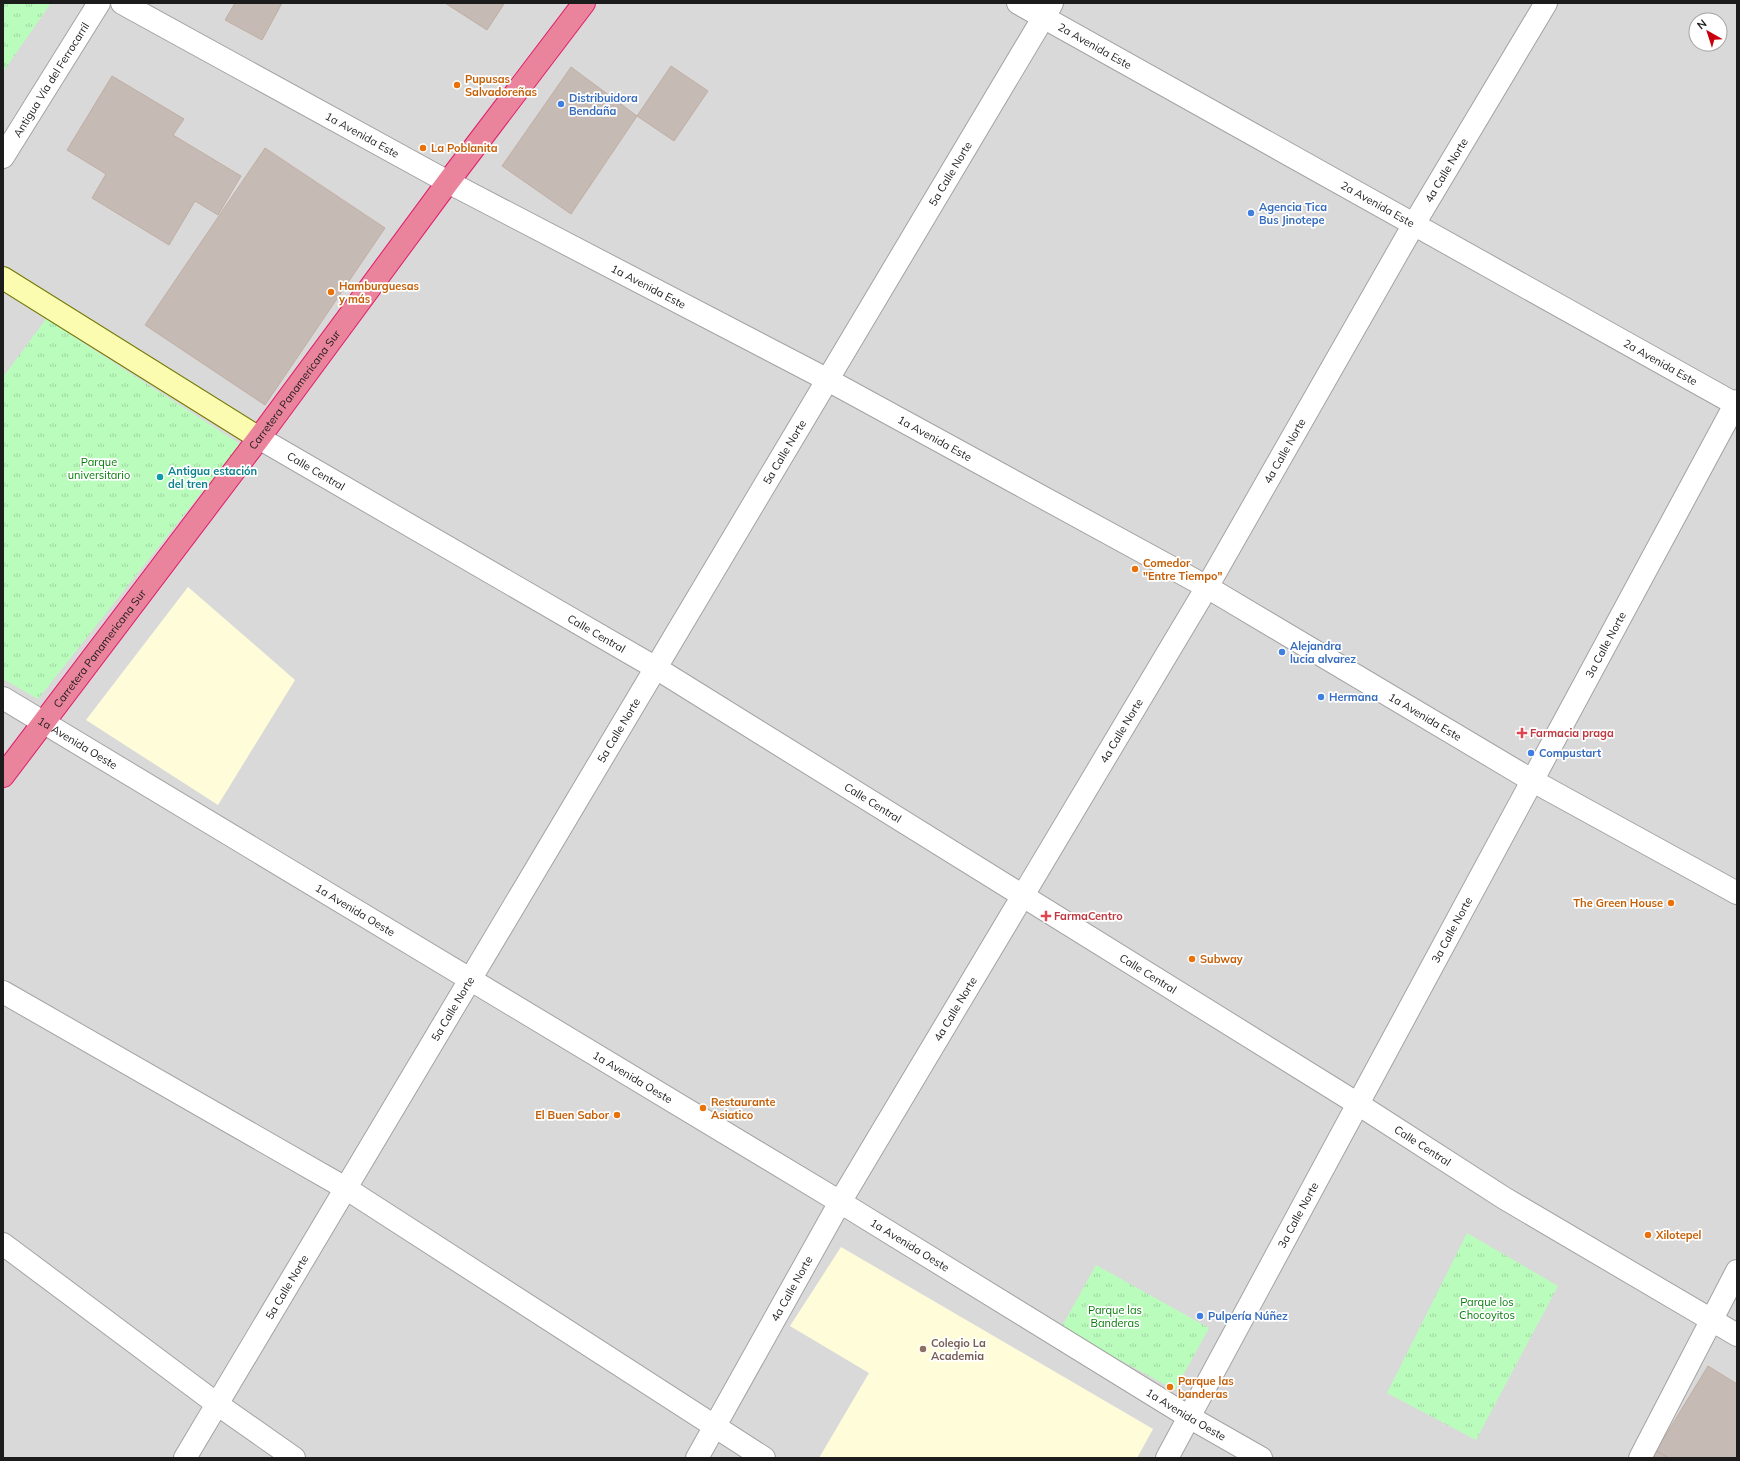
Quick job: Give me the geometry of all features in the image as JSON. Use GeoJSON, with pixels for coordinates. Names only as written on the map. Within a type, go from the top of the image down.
{"type":"FeatureCollection","features":[{"type":"Feature","properties":{"kind":"highway","name":"Carretera Panamericana Sur"},"geometry":{"type":"LineString","coordinates":[[3,776],[259,438],[448,182],[584,3]]}},
{"type":"Feature","properties":{"kind":"main road","name":"Calle Central"},"geometry":{"type":"LineString","coordinates":[[3,278],[259,438]]}},
{"type":"Feature","properties":{"kind":"street","name":"Antigua Vía del Ferrocarril"},"geometry":{"type":"LineString","coordinates":[[3,157],[99,3]]}},
{"type":"Feature","properties":{"kind":"street","name":"1a Avenida Este"},"geometry":{"type":"LineString","coordinates":[[122,3],[448,182],[828,380],[1207,587],[1533,781],[1737,892]]}},
{"type":"Feature","properties":{"kind":"street","name":"2a Avenida Este"},"geometry":{"type":"LineString","coordinates":[[1018,3],[1048,10],[1414,224],[1736,403]]}},
{"type":"Feature","properties":{"kind":"street","name":"4a Calle Norte"},"geometry":{"type":"LineString","coordinates":[[697,1458],[840,1202],[1207,587],[1414,224],[1546,3]]}},
{"type":"Feature","properties":{"kind":"street","name":"5a Calle Norte"},"geometry":{"type":"LineString","coordinates":[[185,1458],[347,1189],[1048,10]]}},
{"type":"Feature","properties":{"kind":"street","name":"3a Calle Norte"},"geometry":{"type":"LineString","coordinates":[[1167,1458],[1736,403]]}},
{"type":"Feature","properties":{"kind":"street","name":"Calle Central"},"geometry":{"type":"LineString","coordinates":[[259,438],[656,668],[1358,1104],[1510,1202],[1582,1245],[1712,1318],[1737,1335]]}},
{"type":"Feature","properties":{"kind":"street","name":"1a Avenida Oeste"},"geometry":{"type":"LineString","coordinates":[[3,698],[840,1202],[1189,1417],[1261,1458]]}},
{"type":"Feature","properties":{"kind":"street"},"geometry":{"type":"LineString","coordinates":[[3,992],[347,1189],[716,1425],[764,1458]]}},
{"type":"Feature","properties":{"kind":"street"},"geometry":{"type":"LineString","coordinates":[[3,1244],[218,1404],[294,1458]]}},
{"type":"Feature","properties":{"kind":"street"},"geometry":{"type":"LineString","coordinates":[[1640,1458],[1737,1271]]}},
{"type":"Feature","properties":{"kind":"shaded area"},"geometry":{"type":"Polygon","coordinates":[[[3,3],[1737,3],[1737,1458],[3,1458],[3,3]]]}},
{"type":"Feature","properties":{"kind":"shaded area"},"geometry":{"type":"Polygon","coordinates":[[[188,587],[295,680],[218,805],[86,720],[188,587]]]}},
{"type":"Feature","properties":{"kind":"shaded area","name":"Colegio La Academia"},"geometry":{"type":"Polygon","coordinates":[[[841,1247],[1153,1429],[1137,1458],[819,1458],[869,1373],[790,1326],[841,1247]]]}},
{"type":"Feature","properties":{"kind":"green space"},"geometry":{"type":"Polygon","coordinates":[[[3,3],[51,3],[3,72],[3,3]]]}},
{"type":"Feature","properties":{"kind":"green space","name":"Parque universitario"},"geometry":{"type":"Polygon","coordinates":[[[46,319],[240,444],[38,699],[3,679],[3,377],[46,319]]]}},
{"type":"Feature","properties":{"kind":"green space","name":"Parque los Chocoyitos"},"geometry":{"type":"Polygon","coordinates":[[[1467,1233],[1558,1286],[1476,1440],[1387,1393],[1467,1233]]]}},
{"type":"Feature","properties":{"kind":"green space","name":"Parque las Banderas"},"geometry":{"type":"Polygon","coordinates":[[[1096,1265],[1209,1328],[1175,1390],[1061,1328],[1096,1265]]]}},
{"type":"Feature","properties":{"kind":"building"},"geometry":{"type":"Polygon","coordinates":[[[235,3],[282,3],[262,40],[225,20],[235,3]]]}},
{"type":"Feature","properties":{"kind":"building"},"geometry":{"type":"Polygon","coordinates":[[[445,3],[503,3],[504,4],[487,30],[445,3]]]}},
{"type":"Feature","properties":{"kind":"building"},"geometry":{"type":"Polygon","coordinates":[[[671,66],[708,91],[674,141],[637,116],[671,66]]]}},
{"type":"Feature","properties":{"kind":"building"},"geometry":{"type":"Polygon","coordinates":[[[571,67],[637,116],[571,214],[502,166],[571,67]]]}},
{"type":"Feature","properties":{"kind":"building"},"geometry":{"type":"Polygon","coordinates":[[[112,76],[184,119],[173,135],[241,176],[218,215],[195,201],[169,245],[92,198],[106,174],[67,150],[112,76]]]}},
{"type":"Feature","properties":{"kind":"building"},"geometry":{"type":"Polygon","coordinates":[[[265,148],[385,228],[265,405],[145,325],[265,148]]]}},
{"type":"Feature","properties":{"kind":"building"},"geometry":{"type":"Polygon","coordinates":[[[1708,1366],[1737,1384],[1737,1458],[1669,1458],[1656,1451],[1708,1366]]]}},
{"type":"Feature","properties":{"kind":"building"},"geometry":{"type":"Polygon","coordinates":[[[1656,1451],[1669,1458],[1653,1458],[1656,1451]]]}},
{"type":"Feature","properties":{"kind":"place","name":"Pupusas Salvadoreñas"},"geometry":{"type":"Point","coordinates":[457,85]}},
{"type":"Feature","properties":{"kind":"place","name":"Distribuidora Bendaña"},"geometry":{"type":"Point","coordinates":[561,104]}},
{"type":"Feature","properties":{"kind":"place","name":"La Poblanita"},"geometry":{"type":"Point","coordinates":[423,148]}},
{"type":"Feature","properties":{"kind":"place","name":"Agencia Tica Bus Jinotepe"},"geometry":{"type":"Point","coordinates":[1251,213]}},
{"type":"Feature","properties":{"kind":"place","name":"Hamburguesas y más"},"geometry":{"type":"Point","coordinates":[331,292]}},
{"type":"Feature","properties":{"kind":"place","name":"Antigua estación del tren"},"geometry":{"type":"Point","coordinates":[160,477]}},
{"type":"Feature","properties":{"kind":"place","name":"Comedor \"Entre Tiempo\""},"geometry":{"type":"Point","coordinates":[1135,569]}},
{"type":"Feature","properties":{"kind":"place","name":"Alejandra lucia alvarez"},"geometry":{"type":"Point","coordinates":[1282,652]}},
{"type":"Feature","properties":{"kind":"place","name":"Hermana"},"geometry":{"type":"Point","coordinates":[1321,697]}},
{"type":"Feature","properties":{"kind":"place","name":"Farmacia praga"},"geometry":{"type":"Point","coordinates":[1522,733]}},
{"type":"Feature","properties":{"kind":"place","name":"Compustart"},"geometry":{"type":"Point","coordinates":[1531,753]}},
{"type":"Feature","properties":{"kind":"place","name":"The Green House"},"geometry":{"type":"Point","coordinates":[1671,903]}},
{"type":"Feature","properties":{"kind":"place","name":"FarmaCentro"},"geometry":{"type":"Point","coordinates":[1046,916]}},
{"type":"Feature","properties":{"kind":"place","name":"Subway"},"geometry":{"type":"Point","coordinates":[1192,959]}},
{"type":"Feature","properties":{"kind":"place","name":"Restaurante Asiatico"},"geometry":{"type":"Point","coordinates":[703,1108]}},
{"type":"Feature","properties":{"kind":"place","name":"El Buen Sabor"},"geometry":{"type":"Point","coordinates":[617,1115]}},
{"type":"Feature","properties":{"kind":"place","name":"Xilotepel"},"geometry":{"type":"Point","coordinates":[1648,1235]}},
{"type":"Feature","properties":{"kind":"place","name":"Pulpería Núñez"},"geometry":{"type":"Point","coordinates":[1200,1316]}},
{"type":"Feature","properties":{"kind":"place","name":"Colegio La Academia"},"geometry":{"type":"Point","coordinates":[923,1349]}},
{"type":"Feature","properties":{"kind":"place","name":"Parque las banderas"},"geometry":{"type":"Point","coordinates":[1170,1387]}}]}
